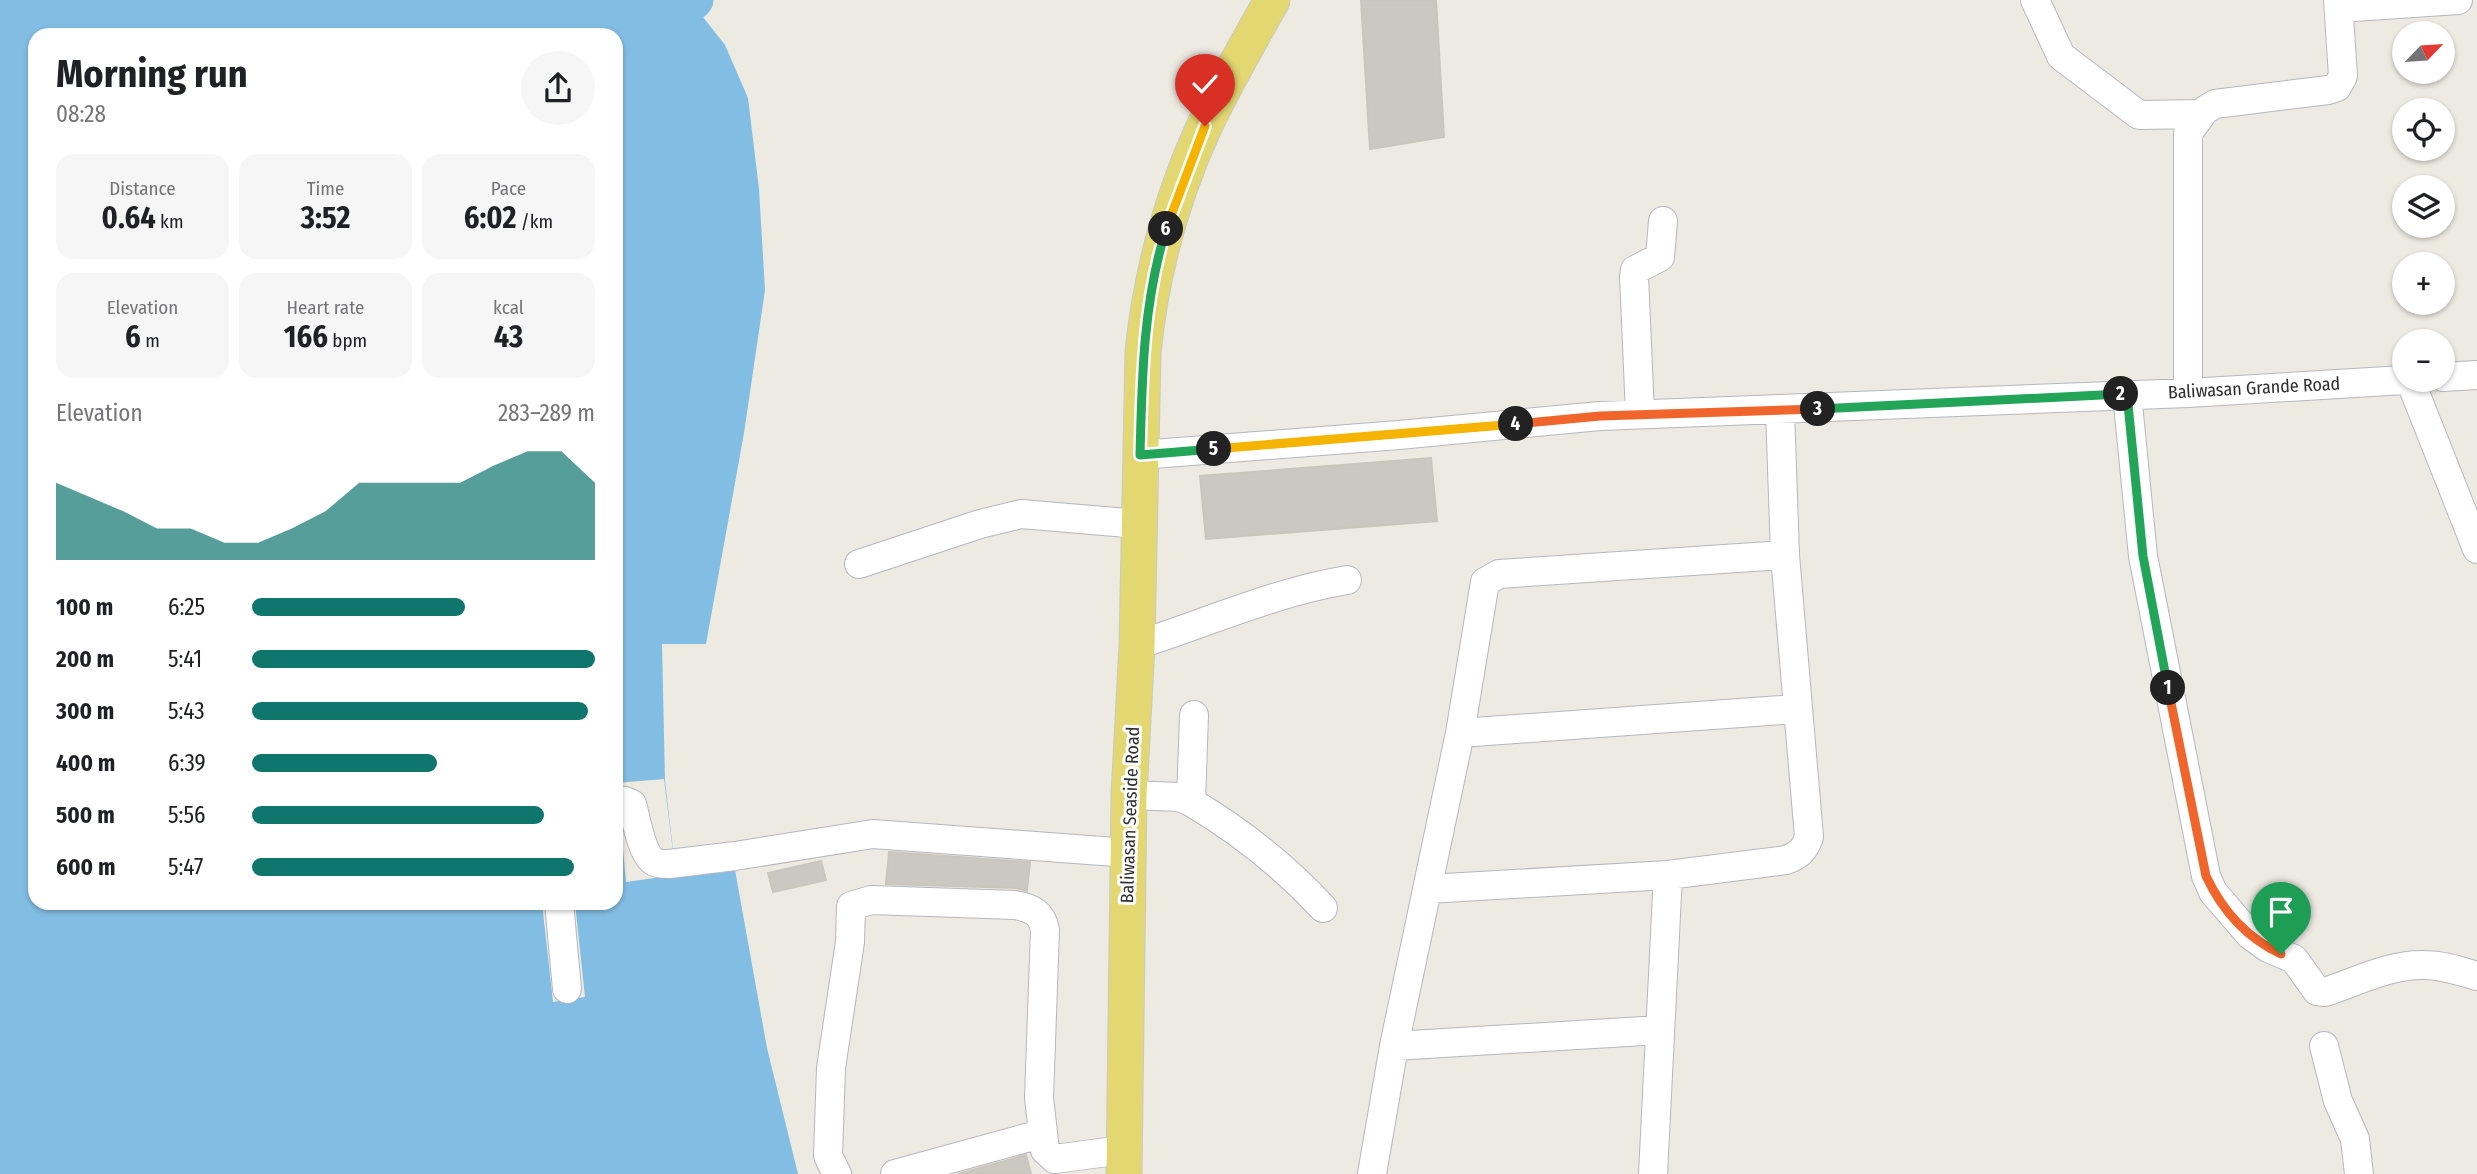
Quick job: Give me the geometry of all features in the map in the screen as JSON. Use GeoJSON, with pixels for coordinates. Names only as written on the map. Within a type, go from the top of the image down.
{"type":"FeatureCollection","features":[{"type":"Feature","properties":{"kind":"main road","name":"Baliwasan Seaside Road"},"geometry":{"type":"LineString","coordinates":[[1123,1162],[1129,794],[1137,645],[1143,352],[1147,305],[1173,205],[1205,126],[1272,0]]}},
{"type":"Feature","properties":{"kind":"street"},"geometry":{"type":"LineString","coordinates":[[2035,0],[2061,56],[2139,115],[2202,114]]}},
{"type":"Feature","properties":{"kind":"street"},"geometry":{"type":"LineString","coordinates":[[2197,392],[2198,154],[2188,134],[2202,114],[2215,104],[2337,87],[2343,76],[2339,4],[2458,0]]}},
{"type":"Feature","properties":{"kind":"street"},"geometry":{"type":"LineString","coordinates":[[1640,414],[1633,276],[1635,270],[1660,257],[1663,222]]}},
{"type":"Feature","properties":{"kind":"street"},"geometry":{"type":"LineString","coordinates":[[2455,376],[2477,375]]}},
{"type":"Feature","properties":{"kind":"street","name":"Baliwasan Grande Road"},"geometry":{"type":"LineString","coordinates":[[1140,455],[1600,416],[1780,411],[2392,381]]}},
{"type":"Feature","properties":{"kind":"street"},"geometry":{"type":"LineString","coordinates":[[2415,392],[2477,549]]}},
{"type":"Feature","properties":{"kind":"street"},"geometry":{"type":"LineString","coordinates":[[2127,394],[2143,556],[2206,876],[2213,892],[2250,935],[2268,948],[2299,963],[2317,991],[2325,992],[2406,966],[2424,965],[2477,976]]}},
{"type":"Feature","properties":{"kind":"street"},"geometry":{"type":"LineString","coordinates":[[1427,889],[1668,875],[1786,860],[1798,855],[1805,848],[1809,838],[1785,555],[1780,411]]}},
{"type":"Feature","properties":{"kind":"street"},"geometry":{"type":"LineString","coordinates":[[859,564],[980,524],[1021,514],[1139,524]]}},
{"type":"Feature","properties":{"kind":"street"},"geometry":{"type":"LineString","coordinates":[[1372,1174],[1394,1046],[1460,733],[1485,582],[1491,577],[1513,573],[1785,555]]}},
{"type":"Feature","properties":{"kind":"street"},"geometry":{"type":"LineString","coordinates":[[1137,645],[1271,599],[1347,580]]}},
{"type":"Feature","properties":{"kind":"street"},"geometry":{"type":"LineString","coordinates":[[1460,733],[1796,709]]}},
{"type":"Feature","properties":{"kind":"street"},"geometry":{"type":"LineString","coordinates":[[1191,802],[1194,716]]}},
{"type":"Feature","properties":{"kind":"street"},"geometry":{"type":"LineString","coordinates":[[1129,794],[1179,797],[1191,802],[1260,849],[1302,885],[1323,908]]}},
{"type":"Feature","properties":{"kind":"street"},"geometry":{"type":"LineString","coordinates":[[623,801],[632,804],[645,852],[651,860],[658,863],[735,856],[873,834],[1129,853]]}},
{"type":"Feature","properties":{"kind":"street"},"geometry":{"type":"LineString","coordinates":[[1653,1174],[1668,875]]}},
{"type":"Feature","properties":{"kind":"street"},"geometry":{"type":"LineString","coordinates":[[837,1174],[828,1156],[831,1068],[850,942],[851,906],[871,900],[1015,905],[1030,908],[1044,920],[1044,995],[1039,1098],[1045,1150],[1055,1159],[1123,1162]]}},
{"type":"Feature","properties":{"kind":"street"},"geometry":{"type":"LineString","coordinates":[[560,910],[567,989]]}},
{"type":"Feature","properties":{"kind":"street"},"geometry":{"type":"LineString","coordinates":[[1394,1046],[1660,1030]]}},
{"type":"Feature","properties":{"kind":"street"},"geometry":{"type":"LineString","coordinates":[[2324,1045],[2338,1101],[2356,1139],[2359,1174]]}},
{"type":"Feature","properties":{"kind":"street"},"geometry":{"type":"LineString","coordinates":[[895,1174],[1041,1133]]}},
{"type":"Feature","properties":{"kind":"water"},"geometry":{"type":"Polygon","coordinates":[[[0,0],[687,0],[725,45],[748,98],[759,189],[765,290],[744,433],[706,644],[662,644],[665,781],[676,875],[735,870],[767,1048],[798,1174],[0,1174],[0,0]]]}},
{"type":"Feature","properties":{"kind":"pier"},"geometry":{"type":"Polygon","coordinates":[[[664,779],[676,875],[626,882],[623,782],[664,779]]]}},
{"type":"Feature","properties":{"kind":"pier"},"geometry":{"type":"Polygon","coordinates":[[[543,910],[576,910],[585,997],[553,1002],[543,910]]]}},
{"type":"Feature","properties":{"kind":"building"},"geometry":{"type":"Polygon","coordinates":[[[1361,0],[1436,0],[1444,137],[1370,149],[1361,0]]]}},
{"type":"Feature","properties":{"kind":"building"},"geometry":{"type":"Polygon","coordinates":[[[1431,458],[1437,521],[1206,539],[1200,476],[1431,458]]]}},
{"type":"Feature","properties":{"kind":"building"},"geometry":{"type":"Polygon","coordinates":[[[889,852],[1030,862],[1027,891],[1016,888],[886,884],[889,852]]]}},
{"type":"Feature","properties":{"kind":"building"},"geometry":{"type":"Polygon","coordinates":[[[821,861],[826,880],[773,892],[768,873],[821,861]]]}},
{"type":"Feature","properties":{"kind":"building"},"geometry":{"type":"Polygon","coordinates":[[[1026,1155],[1031,1174],[958,1174],[1026,1155]]]}},
{"type":"Feature","properties":{"kind":"waterway"},"geometry":{"type":"LineString","coordinates":[[692,3],[695,0]]}},
{"type":"Feature","properties":{"kind":"route"},"geometry":{"type":"LineString","coordinates":[[1205,126],[1173,205],[1147,305],[1140,455],[1600,416],[1780,411],[2127,394],[2143,556],[2206,876],[2213,892],[2227,911],[2250,935],[2281,954]]}}]}
